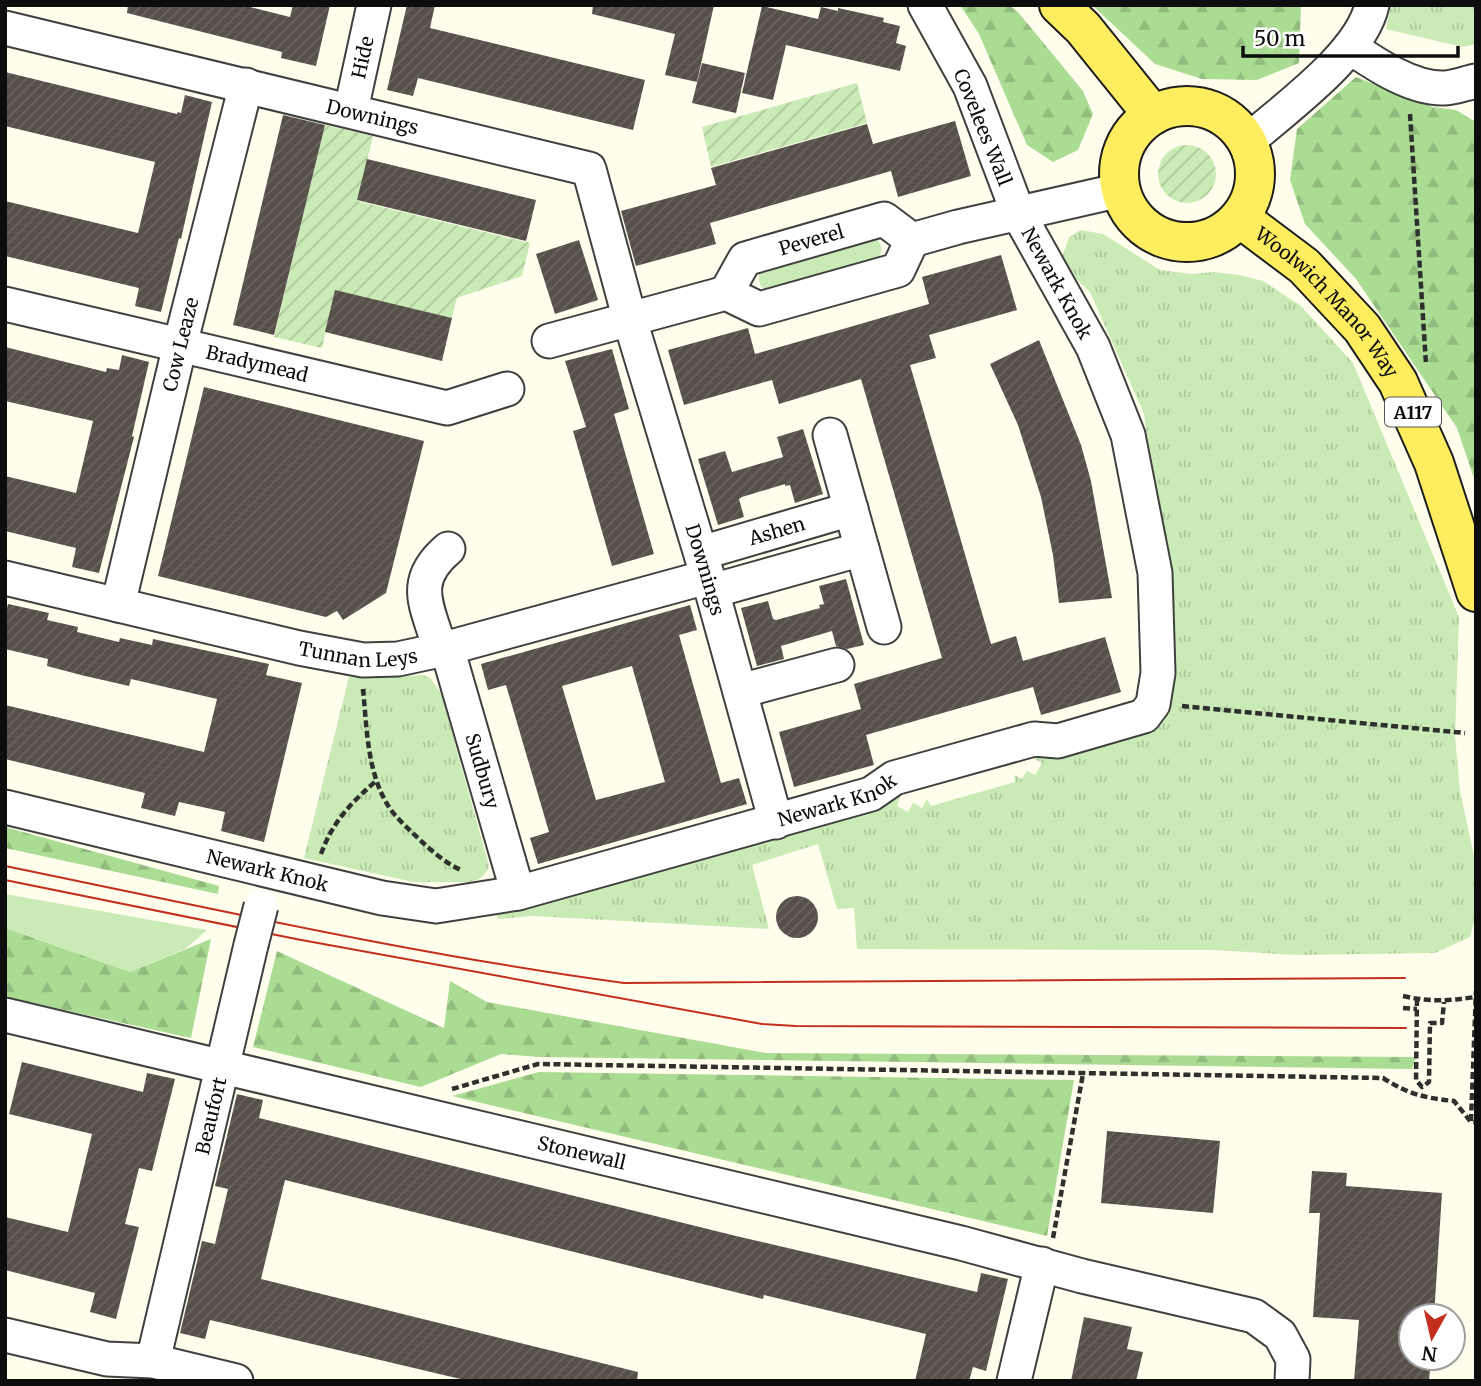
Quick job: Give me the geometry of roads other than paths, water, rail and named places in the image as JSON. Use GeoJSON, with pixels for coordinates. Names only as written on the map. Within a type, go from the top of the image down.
{"type":"FeatureCollection","features":[{"type":"Feature","properties":{"kind":"main road"},"geometry":{"type":"LineString","coordinates":[[1059,5],[1083,28],[1153,115]]}},
{"type":"Feature","properties":{"kind":"main road"},"geometry":{"type":"LineString","coordinates":[[1121,190],[1119,168],[1125,147],[1136,128],[1153,115],[1174,107],[1195,106],[1216,112],[1234,124],[1247,142]]}},
{"type":"Feature","properties":{"kind":"main road","name":"Woolwich Manor Way"},"geometry":{"type":"LineString","coordinates":[[1121,190],[1131,212],[1149,230],[1172,241],[1197,242],[1221,234],[1240,218],[1251,200],[1255,181],[1254,160],[1247,142]]}},
{"type":"Feature","properties":{"kind":"main road","name":"Woolwich Manor Way"},"geometry":{"type":"LineString","coordinates":[[1240,218],[1304,266],[1363,328],[1398,382],[1434,463],[1476,592]]}},
{"type":"Feature","properties":{"kind":"street","name":"Hide"},"geometry":{"type":"LineString","coordinates":[[351,110],[374,5]]}},
{"type":"Feature","properties":{"kind":"street","name":"Covelees Wall"},"geometry":{"type":"LineString","coordinates":[[925,5],[970,86],[1018,213]]}},
{"type":"Feature","properties":{"kind":"street"},"geometry":{"type":"LineString","coordinates":[[1247,142],[1331,68],[1350,47],[1370,16],[1372,5]]}},
{"type":"Feature","properties":{"kind":"street","name":"Downings"},"geometry":{"type":"LineString","coordinates":[[5,28],[589,169],[630,320],[707,574],[776,822]]}},
{"type":"Feature","properties":{"kind":"street"},"geometry":{"type":"LineString","coordinates":[[1350,47],[1388,73],[1416,83],[1443,88],[1476,81]]}},
{"type":"Feature","properties":{"kind":"street","name":"Cow Leaze"},"geometry":{"type":"LineString","coordinates":[[118,605],[246,85]]}},
{"type":"Feature","properties":{"kind":"street"},"geometry":{"type":"LineString","coordinates":[[549,341],[726,293],[760,309],[898,270],[912,240],[1121,190]]}},
{"type":"Feature","properties":{"kind":"street","name":"Newark Knok"},"geometry":{"type":"LineString","coordinates":[[5,807],[382,898],[436,906],[518,893],[871,794],[894,778],[1034,739],[1058,741],[1144,716],[1153,704],[1157,673],[1155,573],[1128,435],[1093,348],[1018,213]]}},
{"type":"Feature","properties":{"kind":"street","name":"Peverel"},"geometry":{"type":"LineString","coordinates":[[726,293],[745,259],[884,219],[912,240]]}},
{"type":"Feature","properties":{"kind":"street","name":"Bradymead"},"geometry":{"type":"LineString","coordinates":[[5,304],[447,408],[506,390]]}},
{"type":"Feature","properties":{"kind":"street"},"geometry":{"type":"LineString","coordinates":[[830,435],[884,628]]}},
{"type":"Feature","properties":{"kind":"street","name":"Ashen"},"geometry":{"type":"LineString","coordinates":[[707,574],[851,509]]}},
{"type":"Feature","properties":{"kind":"street","name":"Sudbury"},"geometry":{"type":"LineString","coordinates":[[448,549],[434,561],[426,575],[423,588],[518,893]]}},
{"type":"Feature","properties":{"kind":"street"},"geometry":{"type":"LineString","coordinates":[[707,574],[862,549]]}},
{"type":"Feature","properties":{"kind":"street","name":"Tunnan Leys"},"geometry":{"type":"LineString","coordinates":[[5,578],[299,648],[363,660],[398,659],[444,649],[707,574]]}},
{"type":"Feature","properties":{"kind":"street"},"geometry":{"type":"LineString","coordinates":[[740,691],[837,665]]}},
{"type":"Feature","properties":{"kind":"street","name":"Beaufort"},"geometry":{"type":"LineString","coordinates":[[153,1361],[251,945],[271,871]]}},
{"type":"Feature","properties":{"kind":"street","name":"Stonewall"},"geometry":{"type":"LineString","coordinates":[[8,1015],[1254,1316],[1280,1335],[1293,1359],[1292,1381]]}},
{"type":"Feature","properties":{"kind":"street"},"geometry":{"type":"LineString","coordinates":[[1014,1381],[1045,1265]]}},
{"type":"Feature","properties":{"kind":"street"},"geometry":{"type":"LineString","coordinates":[[5,1335],[95,1370],[153,1361],[236,1381]]}},
{"type":"Feature","properties":{"kind":"tram line"},"geometry":{"type":"LineString","coordinates":[[5,866],[391,945],[624,983],[1405,978]]}},
{"type":"Feature","properties":{"kind":"tram line"},"geometry":{"type":"LineString","coordinates":[[5,880],[296,939],[762,1024],[1406,1028]]}}]}
